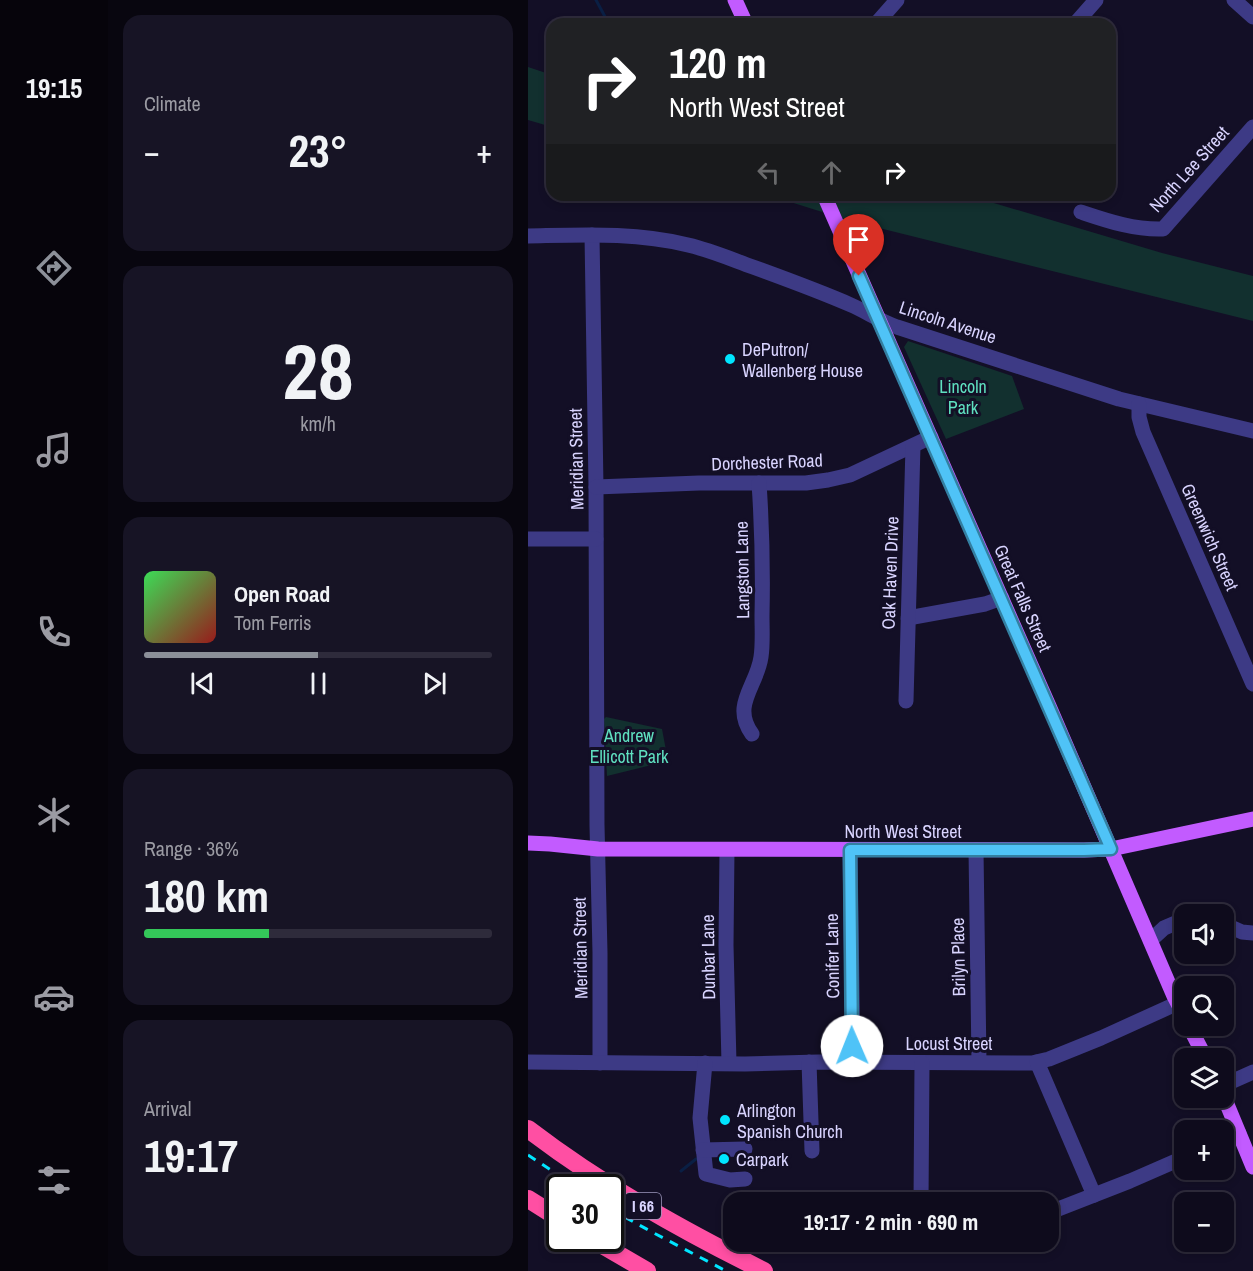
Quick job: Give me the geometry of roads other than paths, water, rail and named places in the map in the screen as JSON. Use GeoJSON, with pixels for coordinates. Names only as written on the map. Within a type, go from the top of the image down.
{"type":"FeatureCollection","features":[{"type":"Feature","properties":{"kind":"highway","name":"I 66"},"geometry":{"type":"LineString","coordinates":[[528,1129],[631,1199],[764,1271]]}},
{"type":"Feature","properties":{"kind":"highway"},"geometry":{"type":"LineString","coordinates":[[528,1199],[546,1210]]}},
{"type":"Feature","properties":{"kind":"highway"},"geometry":{"type":"LineString","coordinates":[[614,1252],[647,1271]]}},
{"type":"Feature","properties":{"kind":"main road"},"geometry":{"type":"LineString","coordinates":[[735,0],[743,18]]}},
{"type":"Feature","properties":{"kind":"main road","name":"Great Falls Street"},"geometry":{"type":"LineString","coordinates":[[827,201],[1174,994]]}},
{"type":"Feature","properties":{"kind":"main road","name":"North West Street"},"geometry":{"type":"LineString","coordinates":[[528,843],[598,849],[1111,849],[1253,819]]}},
{"type":"Feature","properties":{"kind":"main road"},"geometry":{"type":"LineString","coordinates":[[1229,1108],[1239,1133],[1250,1150],[1253,1167]]}},
{"type":"Feature","properties":{"kind":"street"},"geometry":{"type":"LineString","coordinates":[[881,18],[897,0]]}},
{"type":"Feature","properties":{"kind":"street"},"geometry":{"type":"LineString","coordinates":[[1080,18],[1096,0]]}},
{"type":"Feature","properties":{"kind":"street"},"geometry":{"type":"LineString","coordinates":[[1234,0],[1253,17]]}},
{"type":"Feature","properties":{"kind":"street","name":"North Lee Street"},"geometry":{"type":"LineString","coordinates":[[1081,212],[1117,224],[1148,230],[1163,229],[1253,127]]}},
{"type":"Feature","properties":{"kind":"street","name":"Meridian Street"},"geometry":{"type":"LineString","coordinates":[[592,235],[600,1063]]}},
{"type":"Feature","properties":{"kind":"street","name":"Lincoln Avenue"},"geometry":{"type":"LineString","coordinates":[[528,236],[634,236],[690,245],[825,294],[878,320],[1140,404],[1253,431]]}},
{"type":"Feature","properties":{"kind":"street","name":"Greenwich Street"},"geometry":{"type":"LineString","coordinates":[[1140,404],[1139,417],[1143,432],[1253,684]]}},
{"type":"Feature","properties":{"kind":"street","name":"Dorchester Road"},"geometry":{"type":"LineString","coordinates":[[596,487],[806,483],[828,480],[850,475],[931,437]]}},
{"type":"Feature","properties":{"kind":"street","name":"Oak Haven Drive"},"geometry":{"type":"LineString","coordinates":[[906,701],[913,446]]}},
{"type":"Feature","properties":{"kind":"street","name":"Langston Lane"},"geometry":{"type":"LineString","coordinates":[[752,734],[746,725],[745,702],[747,692],[758,672],[761,657],[763,587],[759,483]]}},
{"type":"Feature","properties":{"kind":"street"},"geometry":{"type":"LineString","coordinates":[[528,539],[596,539]]}},
{"type":"Feature","properties":{"kind":"street"},"geometry":{"type":"LineString","coordinates":[[908,618],[985,604],[1002,598]]}},
{"type":"Feature","properties":{"kind":"street","name":"Dunbar Lane"},"geometry":{"type":"LineString","coordinates":[[727,850],[726,945],[729,1064]]}},
{"type":"Feature","properties":{"kind":"street","name":"Conifer Lane"},"geometry":{"type":"LineString","coordinates":[[850,850],[853,1062]]}},
{"type":"Feature","properties":{"kind":"street","name":"Brilyn Place"},"geometry":{"type":"LineString","coordinates":[[976,850],[979,1062]]}},
{"type":"Feature","properties":{"kind":"street"},"geometry":{"type":"LineString","coordinates":[[1151,940],[1164,928],[1174,924]]}},
{"type":"Feature","properties":{"kind":"street"},"geometry":{"type":"LineString","coordinates":[[1234,928],[1253,933]]}},
{"type":"Feature","properties":{"kind":"street","name":"Locust Street"},"geometry":{"type":"LineString","coordinates":[[528,1062],[729,1064],[1037,1062],[1101,1038],[1174,1005]]}},
{"type":"Feature","properties":{"kind":"street"},"geometry":{"type":"LineString","coordinates":[[809,1062],[812,1151]]}},
{"type":"Feature","properties":{"kind":"street"},"geometry":{"type":"LineString","coordinates":[[1037,1062],[1094,1195]]}},
{"type":"Feature","properties":{"kind":"street"},"geometry":{"type":"LineString","coordinates":[[705,1063],[700,1118],[706,1174],[730,1180],[745,1179]]}},
{"type":"Feature","properties":{"kind":"street"},"geometry":{"type":"LineString","coordinates":[[921,1192],[922,1063]]}},
{"type":"Feature","properties":{"kind":"street"},"geometry":{"type":"LineString","coordinates":[[1234,1081],[1253,1072]]}},
{"type":"Feature","properties":{"kind":"street"},"geometry":{"type":"LineString","coordinates":[[1234,1135],[1239,1133]]}},
{"type":"Feature","properties":{"kind":"street"},"geometry":{"type":"LineString","coordinates":[[703,1150],[745,1149]]}},
{"type":"Feature","properties":{"kind":"street"},"geometry":{"type":"LineString","coordinates":[[1059,1209],[1174,1162]]}},
{"type":"Feature","properties":{"kind":"waterway"},"geometry":{"type":"LineString","coordinates":[[596,0],[606,18]]}},
{"type":"Feature","properties":{"kind":"waterway"},"geometry":{"type":"LineString","coordinates":[[681,1171],[696,1159]]}},
{"type":"Feature","properties":{"kind":"railway"},"geometry":{"type":"LineString","coordinates":[[528,1155],[557,1174]]}},
{"type":"Feature","properties":{"kind":"railway"},"geometry":{"type":"LineString","coordinates":[[624,1217],[726,1271]]}},
{"type":"Feature","properties":{"kind":"place","name":"DePutron/ Wallenberg House"},"geometry":{"type":"Point","coordinates":[730,359]}},
{"type":"Feature","properties":{"kind":"place","name":"Arlington Spanish Church"},"geometry":{"type":"Point","coordinates":[725,1120]}},
{"type":"Feature","properties":{"kind":"place","name":"Carpark"},"geometry":{"type":"Point","coordinates":[724,1159]}},
{"type":"Feature","properties":{"kind":"park label","name":"Lincoln Park"},"geometry":{"type":"Point","coordinates":[963,396]}},
{"type":"Feature","properties":{"kind":"park label","name":"Andrew Ellicott Park"},"geometry":{"type":"Point","coordinates":[629,745]}}]}
